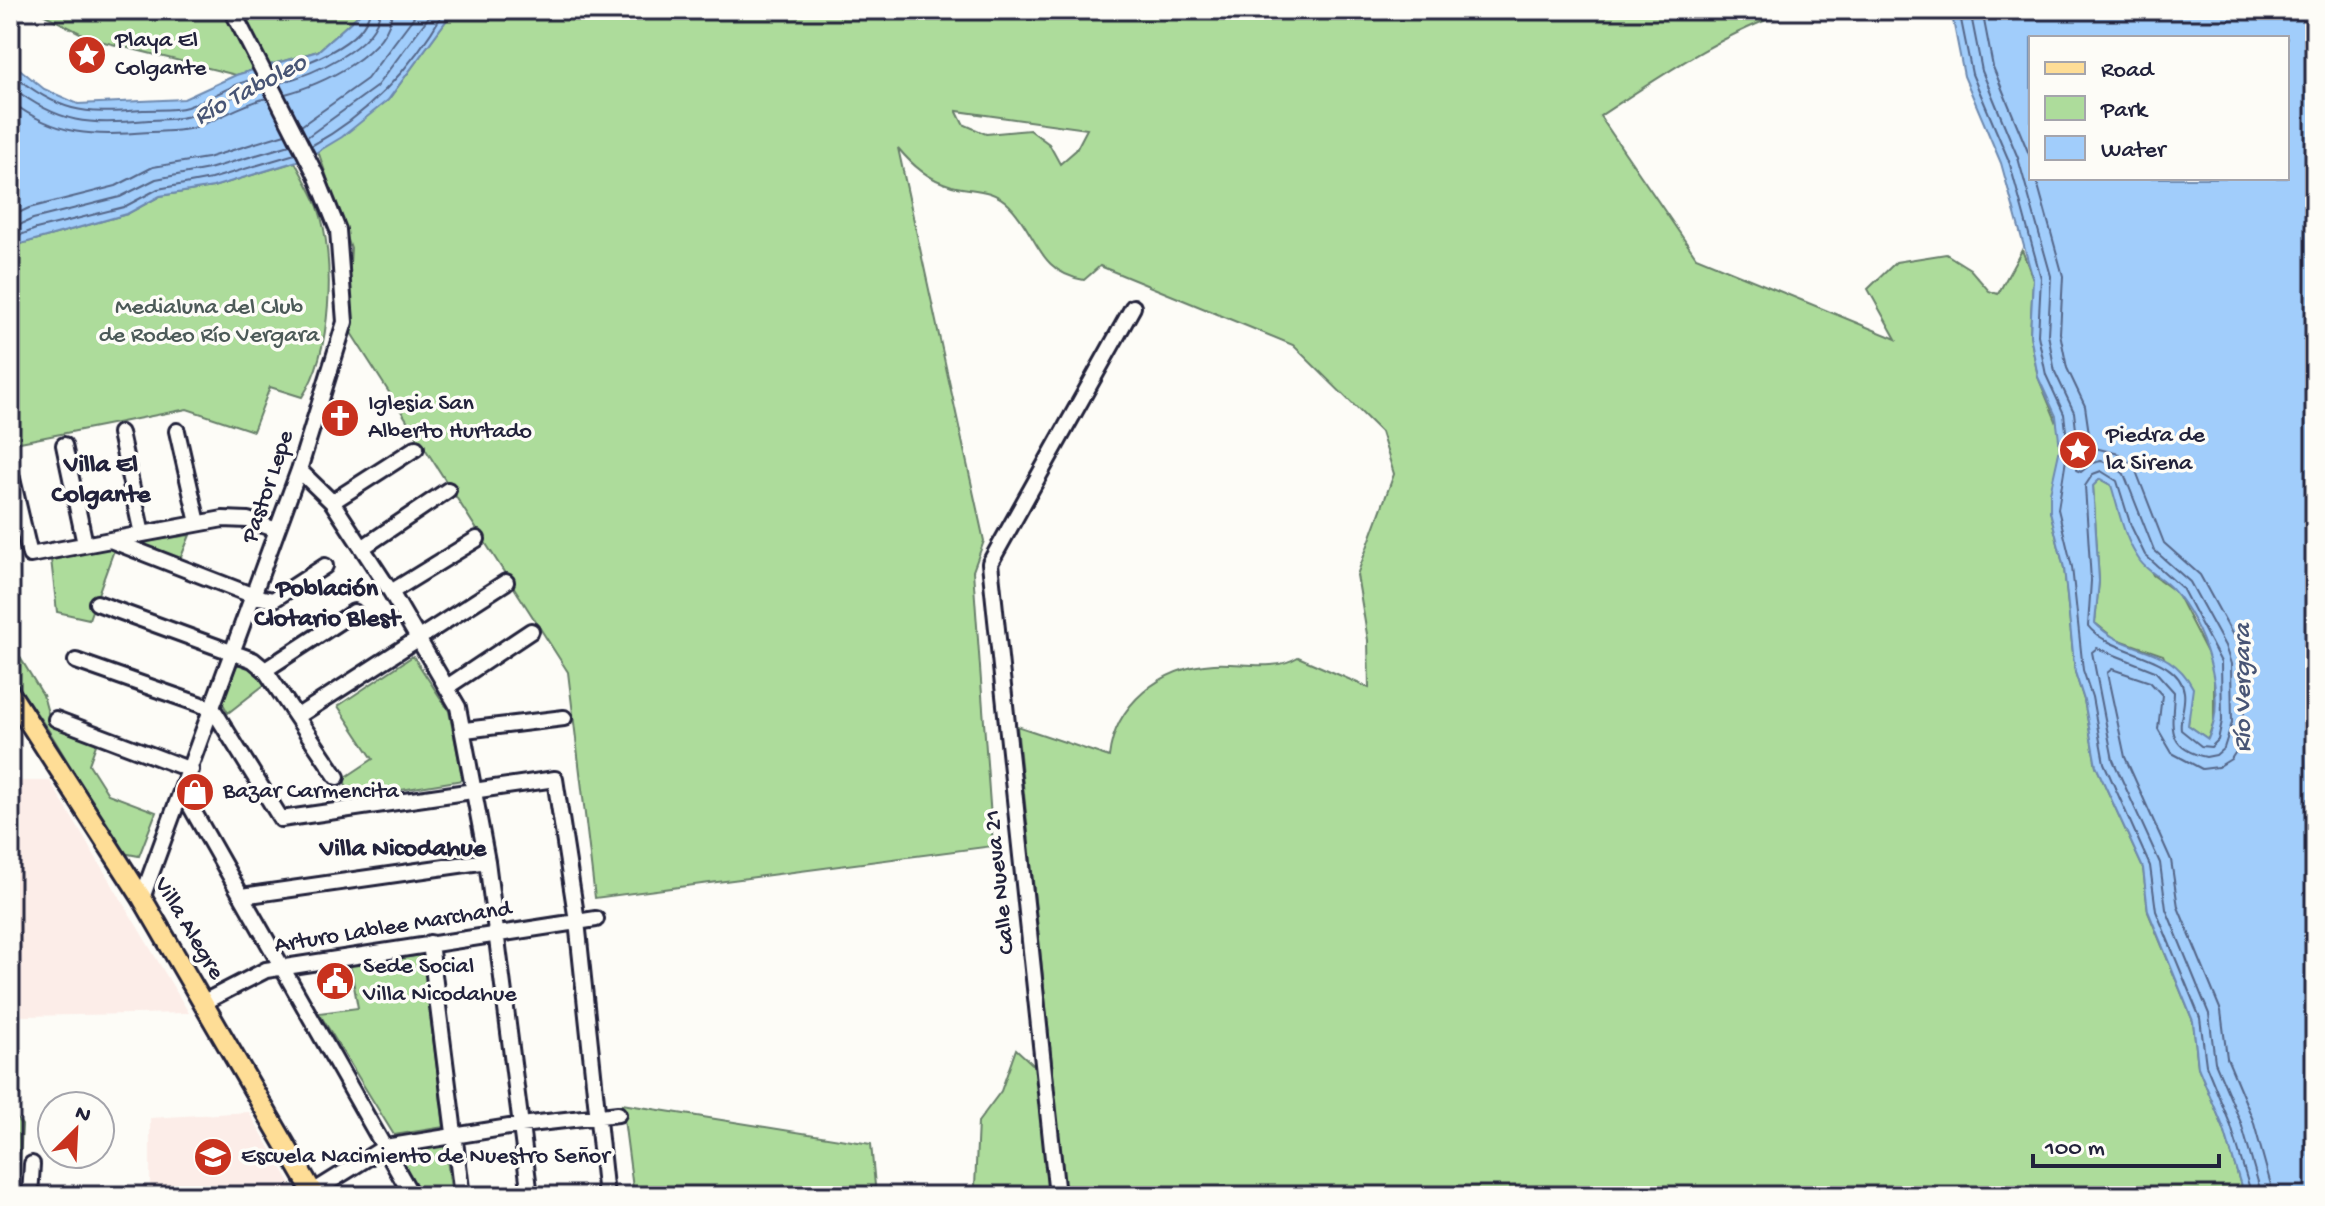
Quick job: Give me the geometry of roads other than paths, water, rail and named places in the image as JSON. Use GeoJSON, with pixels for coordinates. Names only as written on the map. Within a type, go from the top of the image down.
{"type":"FeatureCollection","features":[{"type":"Feature","properties":{"kind":"main road","name":"Villa Alegre"},"geometry":{"type":"LineString","coordinates":[[10,693],[142,898],[314,1194]]}},
{"type":"Feature","properties":{"kind":"street","name":"Pastor Lepe"},"geometry":{"type":"LineString","coordinates":[[142,898],[299,470],[345,322],[338,230],[316,175],[246,32],[232,10]]}},
{"type":"Feature","properties":{"kind":"street","name":"Calle Nueva 21"},"geometry":{"type":"LineString","coordinates":[[1057,1196],[990,563],[1133,307]]}},
{"type":"Feature","properties":{"kind":"street"},"geometry":{"type":"LineString","coordinates":[[177,431],[198,523]]}},
{"type":"Feature","properties":{"kind":"street"},"geometry":{"type":"LineString","coordinates":[[120,433],[142,534]]}},
{"type":"Feature","properties":{"kind":"street"},"geometry":{"type":"LineString","coordinates":[[64,445],[85,544]]}},
{"type":"Feature","properties":{"kind":"street"},"geometry":{"type":"LineString","coordinates":[[332,502],[416,448]]}},
{"type":"Feature","properties":{"kind":"street"},"geometry":{"type":"LineString","coordinates":[[10,470],[30,555],[198,523],[235,519],[277,530]]}},
{"type":"Feature","properties":{"kind":"street"},"geometry":{"type":"LineString","coordinates":[[299,470],[332,502],[391,592],[447,687],[465,730],[498,934],[530,1196]]}},
{"type":"Feature","properties":{"kind":"street"},"geometry":{"type":"LineString","coordinates":[[362,548],[448,490]]}},
{"type":"Feature","properties":{"kind":"street"},"geometry":{"type":"LineString","coordinates":[[391,592],[477,539]]}},
{"type":"Feature","properties":{"kind":"street"},"geometry":{"type":"LineString","coordinates":[[110,540],[254,596],[273,600],[325,566]]}},
{"type":"Feature","properties":{"kind":"street"},"geometry":{"type":"LineString","coordinates":[[298,716],[506,582]]}},
{"type":"Feature","properties":{"kind":"street"},"geometry":{"type":"LineString","coordinates":[[97,603],[234,652],[265,670],[337,777]]}},
{"type":"Feature","properties":{"kind":"street"},"geometry":{"type":"LineString","coordinates":[[265,670],[354,612]]}},
{"type":"Feature","properties":{"kind":"street"},"geometry":{"type":"LineString","coordinates":[[447,687],[531,631]]}},
{"type":"Feature","properties":{"kind":"street"},"geometry":{"type":"LineString","coordinates":[[76,661],[213,709],[281,819],[555,779],[577,921],[606,1196]]}},
{"type":"Feature","properties":{"kind":"street"},"geometry":{"type":"LineString","coordinates":[[465,730],[564,718]]}},
{"type":"Feature","properties":{"kind":"street"},"geometry":{"type":"LineString","coordinates":[[56,719],[191,770]]}},
{"type":"Feature","properties":{"kind":"street"},"geometry":{"type":"LineString","coordinates":[[183,793],[412,1196]]}},
{"type":"Feature","properties":{"kind":"street"},"geometry":{"type":"LineString","coordinates":[[242,896],[487,861]]}},
{"type":"Feature","properties":{"kind":"street","name":"Arturo Lablee Marchand"},"geometry":{"type":"LineString","coordinates":[[204,1002],[246,977],[284,968],[596,919]]}},
{"type":"Feature","properties":{"kind":"street"},"geometry":{"type":"LineString","coordinates":[[430,943],[462,1196]]}},
{"type":"Feature","properties":{"kind":"street"},"geometry":{"type":"LineString","coordinates":[[314,1194],[385,1147],[521,1125],[618,1114]]}},
{"type":"Feature","properties":{"kind":"street"},"geometry":{"type":"LineString","coordinates":[[30,1196],[32,1164]]}},
{"type":"Feature","properties":{"kind":"water","name":"Río Taboleo"},"geometry":{"type":"Polygon","coordinates":[[[364,10],[454,10],[388,100],[342,137],[307,158],[213,187],[160,196],[127,214],[10,247],[10,61],[44,89],[78,104],[184,99],[236,75],[318,51],[364,10]]]}},
{"type":"Feature","properties":{"kind":"water","name":"Río Vergara"},"geometry":{"type":"Polygon","coordinates":[[[1951,10],[2315,10],[2315,1196],[2244,1196],[2224,1129],[2198,1067],[2193,1021],[2148,911],[2143,868],[2096,766],[2084,700],[2075,672],[2064,568],[2050,511],[2050,493],[2060,448],[2056,416],[2038,377],[2030,335],[2033,279],[2001,163],[1964,76],[1951,10]],[[2100,479],[2093,486],[2099,581],[2095,623],[2120,641],[2160,656],[2183,673],[2193,688],[2188,725],[2208,739],[2216,702],[2210,661],[2203,640],[2183,603],[2134,552],[2111,485],[2100,479]]]}},
{"type":"Feature","properties":{"kind":"place","name":"Playa El Colgante"},"geometry":{"type":"Point","coordinates":[87,55]}},
{"type":"Feature","properties":{"kind":"place","name":"Iglesia San Alberto Hurtado"},"geometry":{"type":"Point","coordinates":[340,418]}},
{"type":"Feature","properties":{"kind":"place","name":"Piedra de la Sirena"},"geometry":{"type":"Point","coordinates":[2078,450]}},
{"type":"Feature","properties":{"kind":"place","name":"Bazar Carmencita"},"geometry":{"type":"Point","coordinates":[195,792]}},
{"type":"Feature","properties":{"kind":"place","name":"Sede Social Villa Nicodahue"},"geometry":{"type":"Point","coordinates":[335,981]}},
{"type":"Feature","properties":{"kind":"place","name":"Escuela Nacimiento de Nuestro Señor"},"geometry":{"type":"Point","coordinates":[213,1157]}},
{"type":"Feature","properties":{"kind":"district","name":"Villa El Colgante"},"geometry":{"type":"Point","coordinates":[101,481]}},
{"type":"Feature","properties":{"kind":"district","name":"Población Clotario Blest"},"geometry":{"type":"Point","coordinates":[327,605]}},
{"type":"Feature","properties":{"kind":"district","name":"Villa Nicodahue"},"geometry":{"type":"Point","coordinates":[403,850]}},
{"type":"Feature","properties":{"kind":"park label","name":"Medialuna del Club de Rodeo Río Vergara"},"geometry":{"type":"Point","coordinates":[209,322]}}]}
